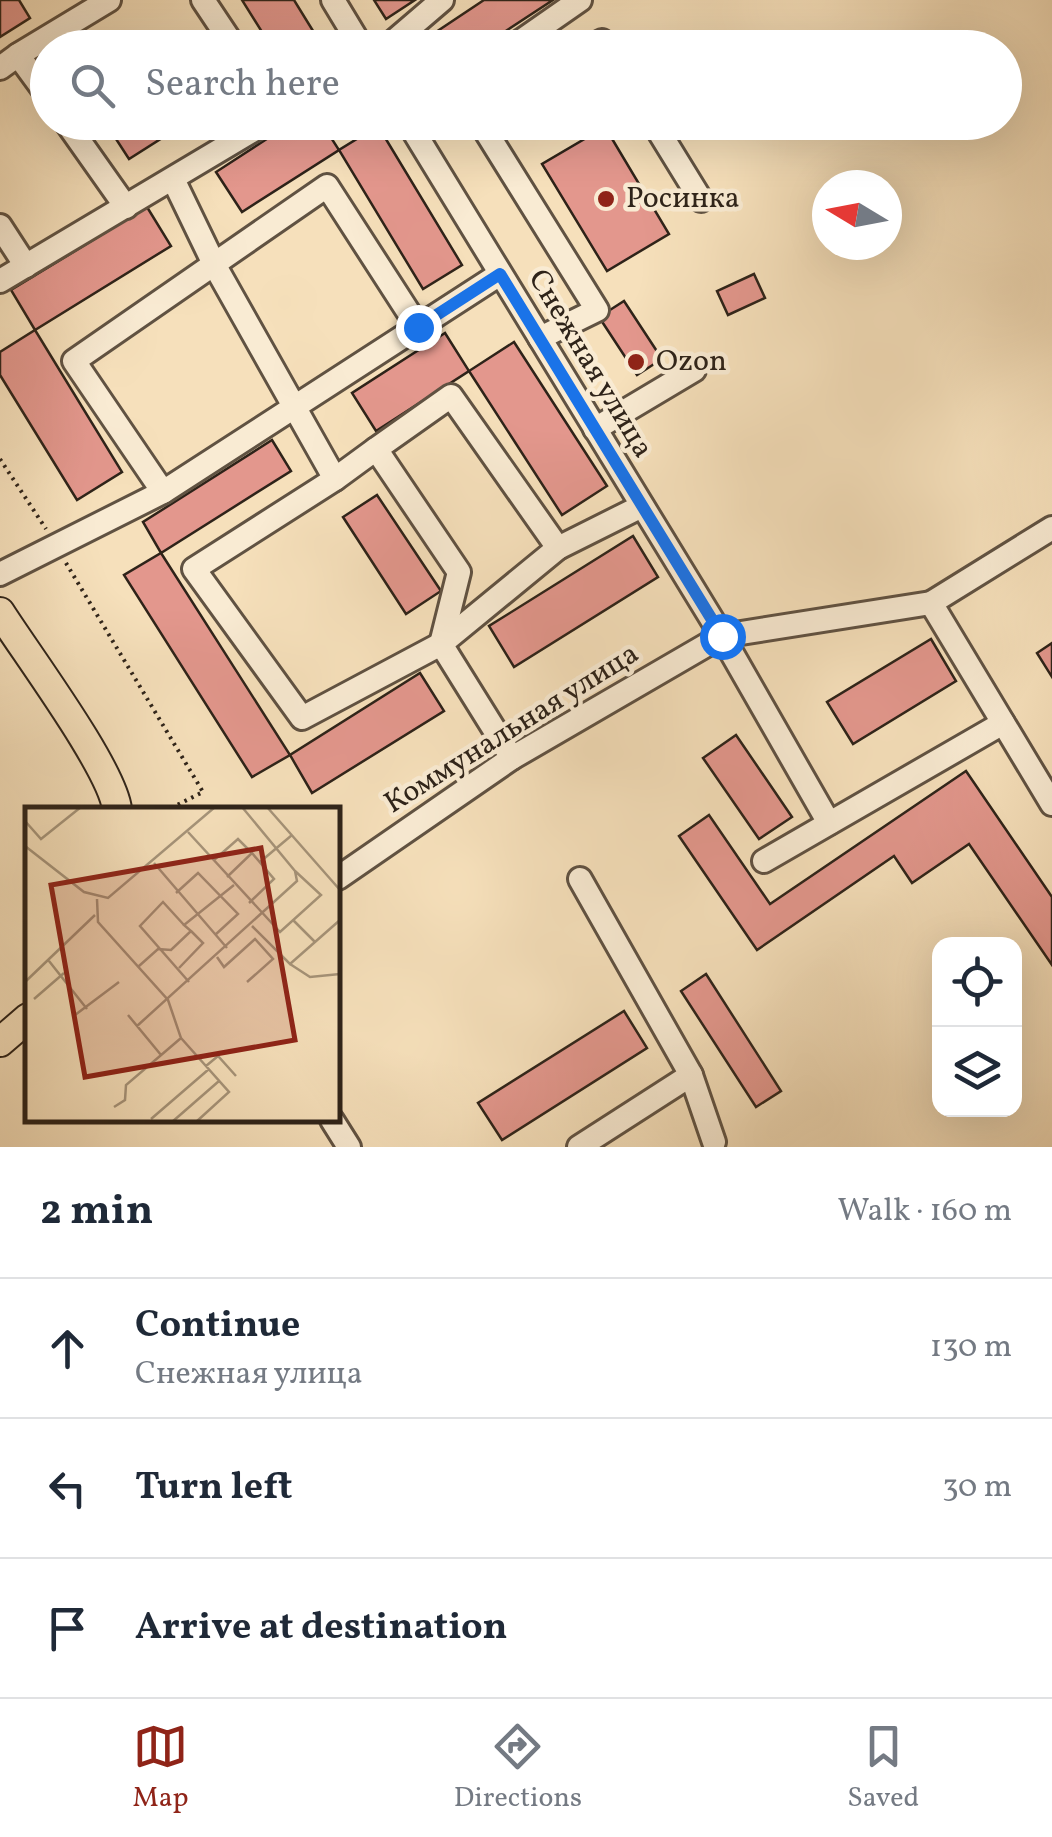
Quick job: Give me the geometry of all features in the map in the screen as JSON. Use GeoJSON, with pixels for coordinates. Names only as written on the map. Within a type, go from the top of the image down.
{"type":"FeatureCollection","features":[{"type":"Feature","properties":{"kind":"main road"},"geometry":{"type":"LineString","coordinates":[[0,612],[83,740],[115,798],[116,807]]}},
{"type":"Feature","properties":{"kind":"main road"},"geometry":{"type":"LineString","coordinates":[[0,1042],[25,1021]]}},
{"type":"Feature","properties":{"kind":"street"},"geometry":{"type":"LineString","coordinates":[[45,30],[70,9],[109,0]]}},
{"type":"Feature","properties":{"kind":"street"},"geometry":{"type":"LineString","coordinates":[[203,0],[222,30]]}},
{"type":"Feature","properties":{"kind":"street"},"geometry":{"type":"LineString","coordinates":[[333,0],[351,30]]}},
{"type":"Feature","properties":{"kind":"street"},"geometry":{"type":"LineString","coordinates":[[407,30],[442,0]]}},
{"type":"Feature","properties":{"kind":"street"},"geometry":{"type":"LineString","coordinates":[[537,30],[580,0]]}},
{"type":"Feature","properties":{"kind":"street"},"geometry":{"type":"LineString","coordinates":[[30,43],[9,61],[30,80]]}},
{"type":"Feature","properties":{"kind":"street"},"geometry":{"type":"LineString","coordinates":[[79,140],[126,207]]}},
{"type":"Feature","properties":{"kind":"street"},"geometry":{"type":"LineString","coordinates":[[0,281],[237,140]]}},
{"type":"Feature","properties":{"kind":"street","name":"Снежная улица"},"geometry":{"type":"LineString","coordinates":[[419,140],[722,636],[829,823]]}},
{"type":"Feature","properties":{"kind":"street"},"geometry":{"type":"LineString","coordinates":[[491,140],[596,310],[540,338]]}},
{"type":"Feature","properties":{"kind":"street"},"geometry":{"type":"LineString","coordinates":[[664,140],[701,200]]}},
{"type":"Feature","properties":{"kind":"street"},"geometry":{"type":"LineString","coordinates":[[173,178],[215,266],[335,480]]}},
{"type":"Feature","properties":{"kind":"street"},"geometry":{"type":"LineString","coordinates":[[163,492],[74,360],[327,186],[418,327]]}},
{"type":"Feature","properties":{"kind":"street"},"geometry":{"type":"LineString","coordinates":[[0,226],[26,266]]}},
{"type":"Feature","properties":{"kind":"street"},"geometry":{"type":"LineString","coordinates":[[0,574],[163,492],[500,274]]}},
{"type":"Feature","properties":{"kind":"street"},"geometry":{"type":"LineString","coordinates":[[595,428],[694,370]]}},
{"type":"Feature","properties":{"kind":"street"},"geometry":{"type":"LineString","coordinates":[[558,548],[450,396],[335,480],[194,569],[302,718],[440,644],[558,548],[642,506]]}},
{"type":"Feature","properties":{"kind":"street"},"geometry":{"type":"LineString","coordinates":[[376,449],[459,572],[440,644],[512,758]]}},
{"type":"Feature","properties":{"kind":"street"},"geometry":{"type":"LineString","coordinates":[[722,636],[931,604],[1052,528]]}},
{"type":"Feature","properties":{"kind":"street"},"geometry":{"type":"LineString","coordinates":[[931,604],[1052,804]]}},
{"type":"Feature","properties":{"kind":"street","name":"Коммунальная улица"},"geometry":{"type":"LineString","coordinates":[[340,877],[512,758],[722,636]]}},
{"type":"Feature","properties":{"kind":"street"},"geometry":{"type":"LineString","coordinates":[[764,861],[1003,722]]}},
{"type":"Feature","properties":{"kind":"street"},"geometry":{"type":"LineString","coordinates":[[580,879],[691,1075],[714,1142]]}},
{"type":"Feature","properties":{"kind":"street"},"geometry":{"type":"LineString","coordinates":[[579,1147],[691,1075]]}},
{"type":"Feature","properties":{"kind":"street"},"geometry":{"type":"LineString","coordinates":[[333,1122],[349,1147]]}},
{"type":"Feature","properties":{"kind":"path"},"geometry":{"type":"LineString","coordinates":[[0,459],[56,544],[203,792],[174,807]]}},
{"type":"Feature","properties":{"kind":"building"},"geometry":{"type":"Polygon","coordinates":[[[0,0],[19,0],[30,18],[0,37],[0,0]]]}},
{"type":"Feature","properties":{"kind":"building"},"geometry":{"type":"Polygon","coordinates":[[[242,0],[294,0],[312,30],[261,30],[242,0]]]}},
{"type":"Feature","properties":{"kind":"building"},"geometry":{"type":"Polygon","coordinates":[[[374,0],[415,0],[386,19],[374,0]]]}},
{"type":"Feature","properties":{"kind":"building"},"geometry":{"type":"Polygon","coordinates":[[[484,0],[553,0],[507,30],[439,30],[484,0]]]}},
{"type":"Feature","properties":{"kind":"building"},"geometry":{"type":"Polygon","coordinates":[[[117,140],[159,140],[129,159],[117,140]]]}},
{"type":"Feature","properties":{"kind":"building"},"geometry":{"type":"Polygon","coordinates":[[[265,140],[333,140],[339,150],[242,212],[216,172],[265,140]]]}},
{"type":"Feature","properties":{"kind":"building"},"geometry":{"type":"Polygon","coordinates":[[[355,140],[386,140],[462,265],[423,289],[339,150],[355,140]]]}},
{"type":"Feature","properties":{"kind":"building","name":"Росинка"},"geometry":{"type":"Polygon","coordinates":[[[583,140],[613,140],[669,234],[607,271],[542,164],[583,140]]]}},
{"type":"Feature","properties":{"kind":"building"},"geometry":{"type":"Polygon","coordinates":[[[147,207],[171,246],[35,330],[11,290],[147,207]]]}},
{"type":"Feature","properties":{"kind":"building"},"geometry":{"type":"Polygon","coordinates":[[[754,274],[765,298],[728,315],[717,291],[754,274]]]}},
{"type":"Feature","properties":{"kind":"building"},"geometry":{"type":"Polygon","coordinates":[[[624,301],[662,359],[637,375],[599,317],[624,301]]]}},
{"type":"Feature","properties":{"kind":"building"},"geometry":{"type":"Polygon","coordinates":[[[35,330],[122,472],[77,500],[0,375],[0,352],[35,330]]]}},
{"type":"Feature","properties":{"kind":"building"},"geometry":{"type":"Polygon","coordinates":[[[445,333],[469,371],[376,431],[352,393],[445,333]]]}},
{"type":"Feature","properties":{"kind":"building"},"geometry":{"type":"Polygon","coordinates":[[[514,342],[607,486],[562,515],[469,371],[514,342]]]}},
{"type":"Feature","properties":{"kind":"building"},"geometry":{"type":"Polygon","coordinates":[[[272,440],[291,471],[161,553],[143,522],[272,440]]]}},
{"type":"Feature","properties":{"kind":"building"},"geometry":{"type":"Polygon","coordinates":[[[377,495],[441,591],[406,614],[343,517],[377,495]]]}},
{"type":"Feature","properties":{"kind":"building"},"geometry":{"type":"Polygon","coordinates":[[[633,536],[658,577],[514,667],[489,626],[633,536]]]}},
{"type":"Feature","properties":{"kind":"building"},"geometry":{"type":"Polygon","coordinates":[[[161,553],[290,755],[252,777],[124,575],[161,553]]]}},
{"type":"Feature","properties":{"kind":"building"},"geometry":{"type":"Polygon","coordinates":[[[931,639],[956,681],[853,744],[827,702],[931,639]]]}},
{"type":"Feature","properties":{"kind":"building"},"geometry":{"type":"Polygon","coordinates":[[[1052,643],[1052,677],[1037,653],[1052,643]]]}},
{"type":"Feature","properties":{"kind":"building"},"geometry":{"type":"Polygon","coordinates":[[[420,673],[444,711],[312,793],[290,755],[420,673]]]}},
{"type":"Feature","properties":{"kind":"building"},"geometry":{"type":"Polygon","coordinates":[[[736,735],[792,817],[759,839],[703,758],[736,735]]]}},
{"type":"Feature","properties":{"kind":"building"},"geometry":{"type":"Polygon","coordinates":[[[966,771],[1052,897],[1052,965],[969,844],[912,883],[894,856],[757,950],[679,836],[709,815],[770,904],[966,771]]]}},
{"type":"Feature","properties":{"kind":"building"},"geometry":{"type":"Polygon","coordinates":[[[706,974],[781,1091],[756,1107],[681,991],[706,974]]]}},
{"type":"Feature","properties":{"kind":"building"},"geometry":{"type":"Polygon","coordinates":[[[624,1011],[647,1048],[502,1140],[478,1103],[624,1011]]]}},
{"type":"Feature","properties":{"kind":"place","name":"Росинка"},"geometry":{"type":"Point","coordinates":[606,199]}},
{"type":"Feature","properties":{"kind":"place","name":"Ozon"},"geometry":{"type":"Point","coordinates":[636,362]}},
{"type":"Feature","properties":{"kind":"route"},"geometry":{"type":"LineString","coordinates":[[418,327],[500,274],[722,636]]}}]}
